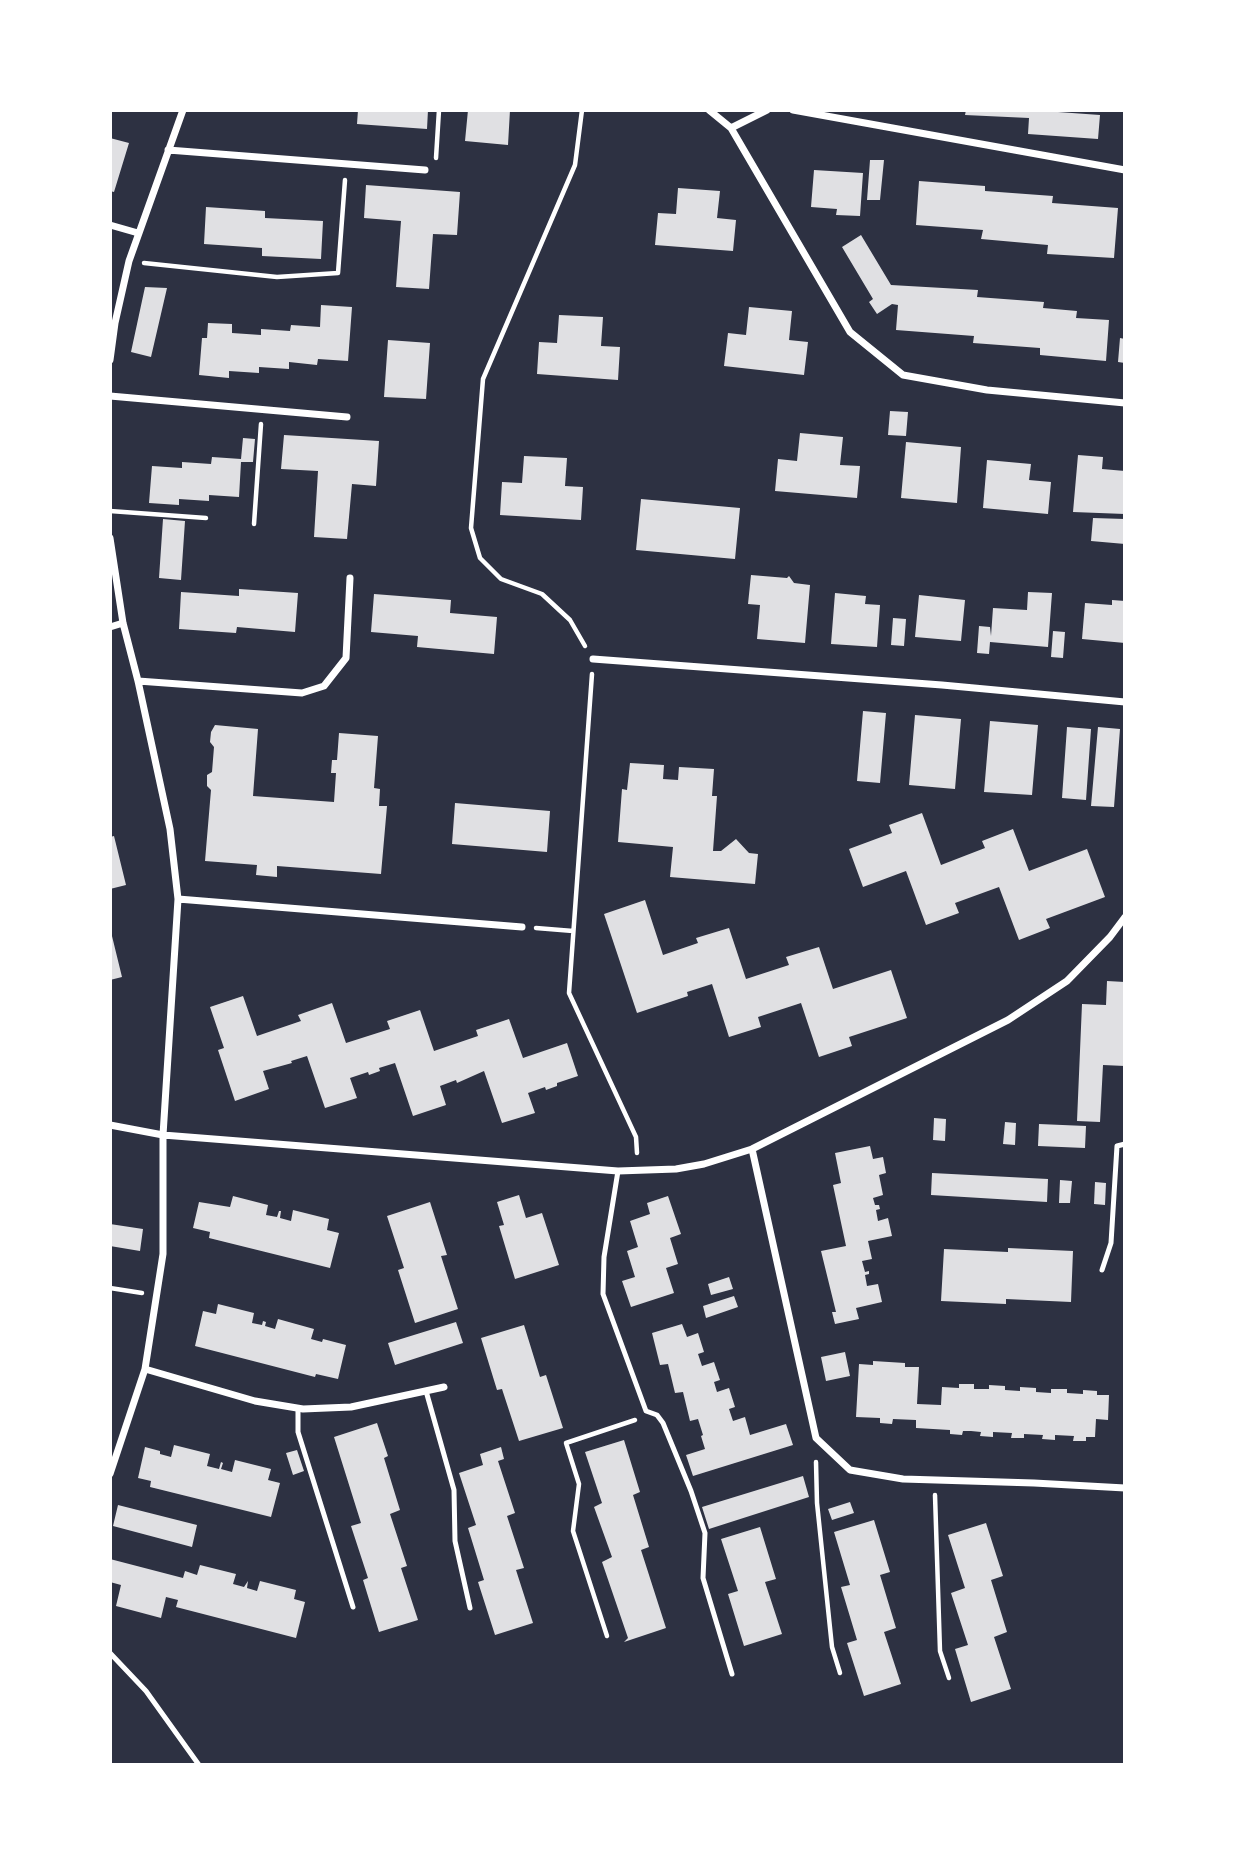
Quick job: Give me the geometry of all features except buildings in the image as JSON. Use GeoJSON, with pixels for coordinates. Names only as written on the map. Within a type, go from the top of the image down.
{"type":"FeatureCollection","features":[{"type":"Feature","properties":{"kind":"street"},"geometry":{"type":"LineString","coordinates":[[110,360],[129,261],[183,110]]}},
{"type":"Feature","properties":{"kind":"street"},"geometry":{"type":"LineString","coordinates":[[709,110],[731,128],[850,332],[902,375],[987,390],[1125,402]]}},
{"type":"Feature","properties":{"kind":"street"},"geometry":{"type":"LineString","coordinates":[[731,128],[767,110]]}},
{"type":"Feature","properties":{"kind":"street"},"geometry":{"type":"LineString","coordinates":[[793,110],[1125,170]]}},
{"type":"Feature","properties":{"kind":"street"},"geometry":{"type":"LineString","coordinates":[[168,150],[425,170]]}},
{"type":"Feature","properties":{"kind":"street"},"geometry":{"type":"LineString","coordinates":[[110,225],[138,233]]}},
{"type":"Feature","properties":{"kind":"street"},"geometry":{"type":"LineString","coordinates":[[110,396],[347,417]]}},
{"type":"Feature","properties":{"kind":"street"},"geometry":{"type":"LineString","coordinates":[[110,538],[122,623],[138,681],[170,829],[178,899],[163,1135],[163,1254],[145,1369],[110,1474]]}},
{"type":"Feature","properties":{"kind":"street"},"geometry":{"type":"LineString","coordinates":[[138,681],[302,693],[324,686],[346,658],[350,578]]}},
{"type":"Feature","properties":{"kind":"street"},"geometry":{"type":"LineString","coordinates":[[110,627],[122,623]]}},
{"type":"Feature","properties":{"kind":"street"},"geometry":{"type":"LineString","coordinates":[[593,659],[1125,702]]}},
{"type":"Feature","properties":{"kind":"street"},"geometry":{"type":"LineString","coordinates":[[178,899],[522,927]]}},
{"type":"Feature","properties":{"kind":"street"},"geometry":{"type":"LineString","coordinates":[[110,1125],[163,1135],[618,1171],[676,1170],[752,1149],[1008,1020],[1067,981],[1110,937],[1125,917]]}},
{"type":"Feature","properties":{"kind":"street"},"geometry":{"type":"LineString","coordinates":[[752,1149],[816,1438],[850,1470],[904,1479],[1125,1488]]}},
{"type":"Feature","properties":{"kind":"street"},"geometry":{"type":"LineString","coordinates":[[145,1369],[243,1398],[298,1408],[351,1407],[444,1387]]}},
{"type":"Feature","properties":{"kind":"lane"},"geometry":{"type":"LineString","coordinates":[[1102,1270],[1111,1243],[1117,1146],[1125,1144]]}},
{"type":"Feature","properties":{"kind":"lane"},"geometry":{"type":"LineString","coordinates":[[618,1171],[604,1257],[603,1294],[646,1411],[656,1415],[663,1423],[679,1457],[705,1534],[703,1578],[732,1674]]}},
{"type":"Feature","properties":{"kind":"lane"},"geometry":{"type":"LineString","coordinates":[[426,1391],[454,1490],[455,1541],[470,1608]]}},
{"type":"Feature","properties":{"kind":"lane"},"geometry":{"type":"LineString","coordinates":[[298,1408],[298,1432],[353,1607]]}},
{"type":"Feature","properties":{"kind":"lane"},"geometry":{"type":"LineString","coordinates":[[110,1653],[146,1691],[199,1765]]}},
{"type":"Feature","properties":{"kind":"path"},"geometry":{"type":"LineString","coordinates":[[425,170],[436,158],[439,110]]}},
{"type":"Feature","properties":{"kind":"path"},"geometry":{"type":"LineString","coordinates":[[582,110],[575,165],[483,379],[471,528],[480,558],[501,579],[542,594],[570,620],[593,659],[569,993],[636,1138],[639,1172]]}},
{"type":"Feature","properties":{"kind":"path"},"geometry":{"type":"LineString","coordinates":[[129,261],[277,277],[338,273],[346,164]]}},
{"type":"Feature","properties":{"kind":"path"},"geometry":{"type":"LineString","coordinates":[[254,524],[262,410]]}},
{"type":"Feature","properties":{"kind":"path"},"geometry":{"type":"LineString","coordinates":[[110,511],[206,518]]}},
{"type":"Feature","properties":{"kind":"path"},"geometry":{"type":"LineString","coordinates":[[522,927],[573,931]]}},
{"type":"Feature","properties":{"kind":"path"},"geometry":{"type":"LineString","coordinates":[[110,1288],[157,1295]]}},
{"type":"Feature","properties":{"kind":"path"},"geometry":{"type":"LineString","coordinates":[[607,1636],[573,1531],[579,1485],[566,1443],[635,1420],[646,1411]]}},
{"type":"Feature","properties":{"kind":"path"},"geometry":{"type":"LineString","coordinates":[[816,1438],[817,1503],[832,1647],[840,1672]]}},
{"type":"Feature","properties":{"kind":"path"},"geometry":{"type":"LineString","coordinates":[[935,1480],[940,1651],[949,1678]]}}]}
